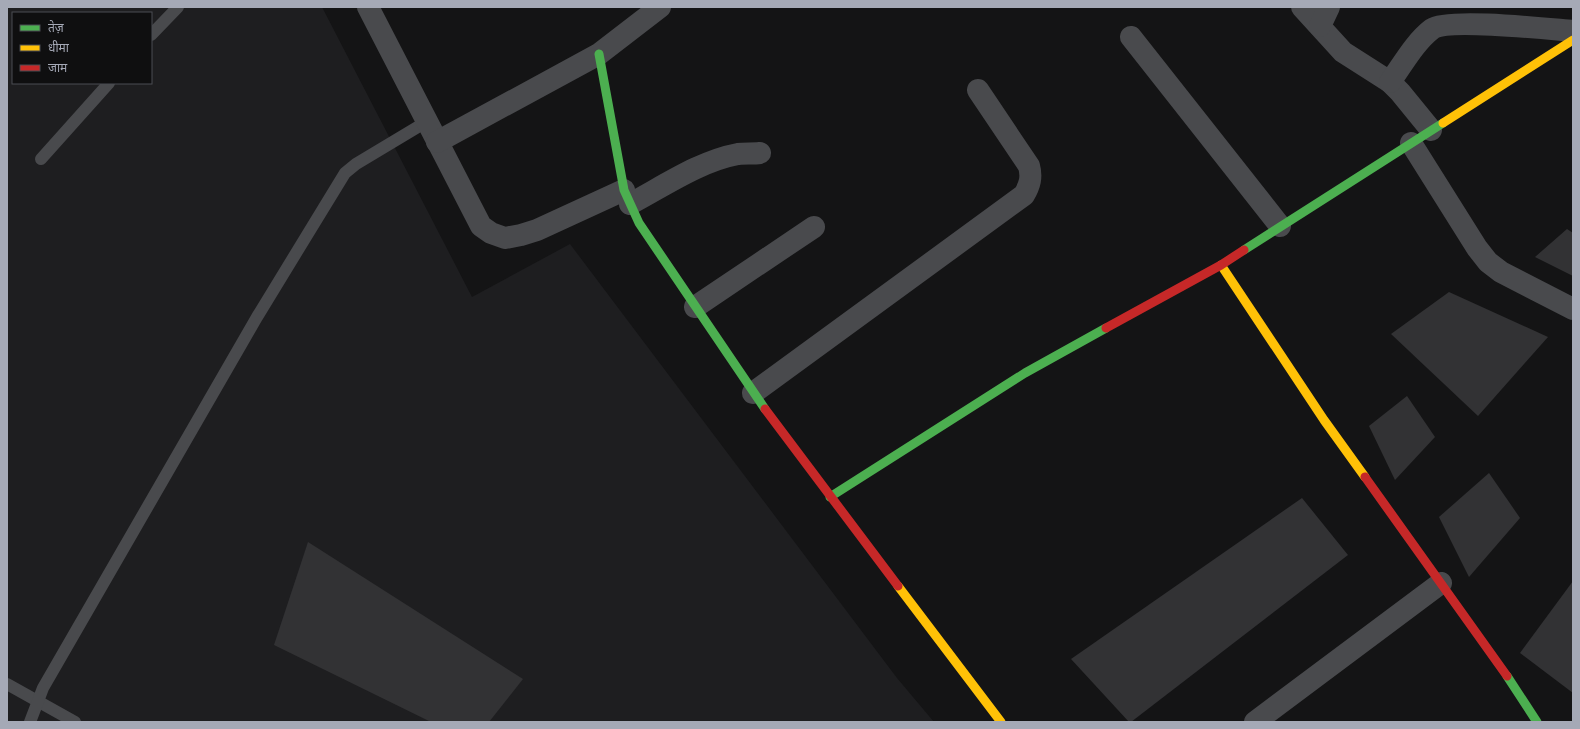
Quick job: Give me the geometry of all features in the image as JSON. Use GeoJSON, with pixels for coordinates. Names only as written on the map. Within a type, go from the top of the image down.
{"type":"FeatureCollection","features":[{"type":"Feature","properties":{"kind":"street"},"geometry":{"type":"LineString","coordinates":[[368,7],[481,226],[505,238],[537,230],[627,197],[718,160],[739,154],[760,154]]}},
{"type":"Feature","properties":{"kind":"street"},"geometry":{"type":"LineString","coordinates":[[437,142],[599,54],[660,7]]}},
{"type":"Feature","properties":{"kind":"street"},"geometry":{"type":"LineString","coordinates":[[1302,7],[1342,52],[1390,82],[1431,130]]}},
{"type":"Feature","properties":{"kind":"street"},"geometry":{"type":"LineString","coordinates":[[1320,26],[1329,7]]}},
{"type":"Feature","properties":{"kind":"street"},"geometry":{"type":"LineString","coordinates":[[1390,82],[1420,41],[1433,29],[1439,26],[1449,24],[1474,24],[1573,31]]}},
{"type":"Feature","properties":{"kind":"street"},"geometry":{"type":"LineString","coordinates":[[1131,37],[1280,226]]}},
{"type":"Feature","properties":{"kind":"street"},"geometry":{"type":"LineString","coordinates":[[830,497],[1025,373],[1221,265],[1573,40]]}},
{"type":"Feature","properties":{"kind":"street"},"geometry":{"type":"LineString","coordinates":[[599,54],[627,197],[639,223],[753,393],[1001,722]]}},
{"type":"Feature","properties":{"kind":"street"},"geometry":{"type":"LineString","coordinates":[[753,393],[1024,195],[1030,186],[1031,175],[1029,166],[978,90]]}},
{"type":"Feature","properties":{"kind":"street"},"geometry":{"type":"LineString","coordinates":[[1412,143],[1477,248],[1488,262],[1501,272],[1573,309]]}},
{"type":"Feature","properties":{"kind":"street"},"geometry":{"type":"LineString","coordinates":[[695,307],[814,227]]}},
{"type":"Feature","properties":{"kind":"street"},"geometry":{"type":"LineString","coordinates":[[1221,265],[1324,420],[1441,583],[1538,722]]}},
{"type":"Feature","properties":{"kind":"street"},"geometry":{"type":"LineString","coordinates":[[1255,722],[1441,583]]}},
{"type":"Feature","properties":{"kind":"lane"},"geometry":{"type":"LineString","coordinates":[[152,34],[178,7]]}},
{"type":"Feature","properties":{"kind":"lane"},"geometry":{"type":"LineString","coordinates":[[41,160],[108,84]]}},
{"type":"Feature","properties":{"kind":"lane"},"geometry":{"type":"LineString","coordinates":[[30,722],[43,688],[257,317],[346,173],[356,164],[426,122]]}},
{"type":"Feature","properties":{"kind":"lane"},"geometry":{"type":"LineString","coordinates":[[7,684],[76,722]]}},
{"type":"Feature","properties":{"kind":"shaded area"},"geometry":{"type":"Polygon","coordinates":[[[7,7],[322,7],[472,297],[570,244],[897,678],[934,722],[7,722],[7,7]]]}},
{"type":"Feature","properties":{"kind":"building"},"geometry":{"type":"Polygon","coordinates":[[[1567,229],[1573,233],[1573,276],[1535,257],[1567,229]]]}},
{"type":"Feature","properties":{"kind":"building"},"geometry":{"type":"Polygon","coordinates":[[[1449,292],[1548,337],[1478,416],[1391,334],[1449,292]]]}},
{"type":"Feature","properties":{"kind":"building"},"geometry":{"type":"Polygon","coordinates":[[[1407,396],[1435,437],[1395,480],[1369,426],[1407,396]]]}},
{"type":"Feature","properties":{"kind":"building"},"geometry":{"type":"Polygon","coordinates":[[[1489,473],[1520,518],[1469,577],[1439,517],[1489,473]]]}},
{"type":"Feature","properties":{"kind":"building"},"geometry":{"type":"Polygon","coordinates":[[[1302,498],[1348,555],[1131,722],[1129,722],[1071,659],[1302,498]]]}},
{"type":"Feature","properties":{"kind":"building"},"geometry":{"type":"Polygon","coordinates":[[[308,542],[523,679],[489,722],[431,722],[274,645],[308,542]]]}},
{"type":"Feature","properties":{"kind":"building"},"geometry":{"type":"Polygon","coordinates":[[[1573,581],[1573,693],[1520,653],[1573,581]]]}},
{"type":"Feature","properties":{"kind":"traffic: fast"},"geometry":{"type":"LineString","coordinates":[[599,54],[624,190],[639,223],[765,409]]}},
{"type":"Feature","properties":{"kind":"traffic: fast"},"geometry":{"type":"LineString","coordinates":[[1244,250],[1443,123]]}},
{"type":"Feature","properties":{"kind":"traffic: fast"},"geometry":{"type":"LineString","coordinates":[[830,497],[1025,373],[1106,328]]}},
{"type":"Feature","properties":{"kind":"traffic: fast"},"geometry":{"type":"LineString","coordinates":[[1507,676],[1537,722]]}},
{"type":"Feature","properties":{"kind":"traffic: slow"},"geometry":{"type":"LineString","coordinates":[[1443,123],[1573,40]]}},
{"type":"Feature","properties":{"kind":"traffic: slow"},"geometry":{"type":"LineString","coordinates":[[1221,265],[1324,420],[1365,477]]}},
{"type":"Feature","properties":{"kind":"traffic: slow"},"geometry":{"type":"LineString","coordinates":[[898,586],[1001,722]]}},
{"type":"Feature","properties":{"kind":"traffic: jam"},"geometry":{"type":"LineString","coordinates":[[1106,328],[1221,265],[1244,250]]}},
{"type":"Feature","properties":{"kind":"traffic: jam"},"geometry":{"type":"LineString","coordinates":[[765,409],[898,586]]}},
{"type":"Feature","properties":{"kind":"traffic: jam"},"geometry":{"type":"LineString","coordinates":[[1365,477],[1507,676]]}}]}
